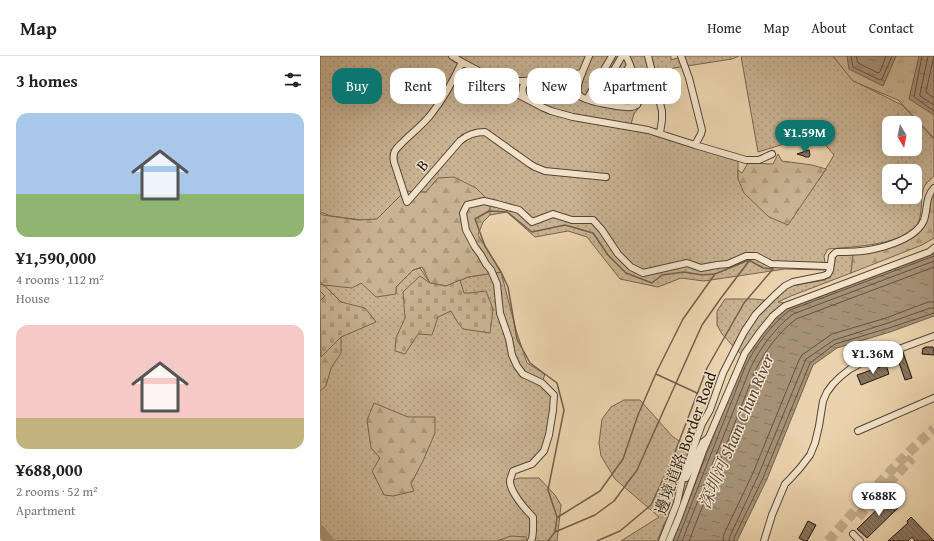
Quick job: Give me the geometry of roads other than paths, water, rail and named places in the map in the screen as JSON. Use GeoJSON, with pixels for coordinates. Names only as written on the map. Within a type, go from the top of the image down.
{"type":"FeatureCollection","features":[{"type":"Feature","properties":{"kind":"street"},"geometry":{"type":"LineString","coordinates":[[452,56],[473,68]]}},
{"type":"Feature","properties":{"kind":"street"},"geometry":{"type":"LineString","coordinates":[[589,56],[578,88],[579,95],[587,99],[612,56]]}},
{"type":"Feature","properties":{"kind":"street"},"geometry":{"type":"LineString","coordinates":[[615,68],[622,56]]}},
{"type":"Feature","properties":{"kind":"street"},"geometry":{"type":"LineString","coordinates":[[626,56],[631,68]]}},
{"type":"Feature","properties":{"kind":"street"},"geometry":{"type":"LineString","coordinates":[[648,56],[662,111],[660,133]]}},
{"type":"Feature","properties":{"kind":"street"},"geometry":{"type":"LineString","coordinates":[[681,56],[689,78],[702,130],[695,145]]}},
{"type":"Feature","properties":{"kind":"street","name":"B"},"geometry":{"type":"LineString","coordinates":[[462,62],[454,79],[433,112],[395,150],[393,157],[394,162],[407,202],[465,136],[478,132],[485,132],[530,164],[545,171],[606,177]]}},
{"type":"Feature","properties":{"kind":"street"},"geometry":{"type":"LineString","coordinates":[[519,81],[582,73]]}},
{"type":"Feature","properties":{"kind":"street"},"geometry":{"type":"LineString","coordinates":[[525,98],[522,87],[526,81]]}},
{"type":"Feature","properties":{"kind":"street"},"geometry":{"type":"LineString","coordinates":[[519,94],[552,111],[573,117],[626,125],[660,133],[746,160],[759,160],[772,154]]}},
{"type":"Feature","properties":{"kind":"street"},"geometry":{"type":"LineString","coordinates":[[606,104],[629,107],[637,104]]}},
{"type":"Feature","properties":{"kind":"street","name":"邊境道路 Border Road"},"geometry":{"type":"LineString","coordinates":[[662,541],[677,503],[682,480],[702,424],[710,410],[723,373],[744,332],[756,314],[785,286],[793,282],[828,274],[832,256],[835,253],[869,250],[892,244],[913,234],[924,220],[928,199],[934,188]]}},
{"type":"Feature","properties":{"kind":"street"},"geometry":{"type":"LineString","coordinates":[[531,541],[533,538],[533,517],[515,494],[510,481],[513,471],[532,464],[544,451],[549,435],[554,395],[542,383],[523,374],[517,366],[512,355],[509,339],[500,313],[497,284],[491,270],[475,247],[466,230],[463,213],[467,205],[484,201],[497,204],[519,210],[532,222],[553,214],[572,220],[593,220],[626,263],[643,273],[687,263],[701,268],[728,264],[746,256],[756,256],[771,264],[830,267]]}},
{"type":"Feature","properties":{"kind":"street"},"geometry":{"type":"LineString","coordinates":[[669,541],[709,437],[745,353],[773,316],[785,306],[929,252],[934,248]]}},
{"type":"Feature","properties":{"kind":"street"},"geometry":{"type":"LineString","coordinates":[[764,541],[772,514],[785,484],[810,455],[819,426],[823,401],[833,384],[855,366],[934,336]]}},
{"type":"Feature","properties":{"kind":"street"},"geometry":{"type":"LineString","coordinates":[[858,431],[934,398]]}},
{"type":"Feature","properties":{"kind":"street"},"geometry":{"type":"LineString","coordinates":[[680,492],[702,442],[709,437]]}},
{"type":"Feature","properties":{"kind":"street"},"geometry":{"type":"LineString","coordinates":[[854,534],[860,541]]}},
{"type":"Feature","properties":{"kind":"water"},"geometry":{"type":"Polygon","coordinates":[[[847,56],[896,56],[883,86],[849,69],[847,56]]]}},
{"type":"Feature","properties":{"kind":"water"},"geometry":{"type":"Polygon","coordinates":[[[919,56],[934,56],[934,115],[909,99],[919,56]]]}},
{"type":"Feature","properties":{"kind":"water","name":"深圳河 Sham Chun River"},"geometry":{"type":"Polygon","coordinates":[[[934,251],[934,316],[890,332],[837,348],[813,365],[767,479],[737,541],[673,541],[736,378],[748,353],[770,323],[788,306],[934,251]]]}},
{"type":"Feature","properties":{"kind":"waterway"},"geometry":{"type":"LineString","coordinates":[[548,541],[555,532],[557,517],[548,490],[564,410],[557,383],[530,363],[517,339],[508,287],[501,272],[485,246],[475,219],[489,211],[507,212],[532,232],[565,225],[593,233],[608,255],[626,273],[652,283],[662,275],[684,272],[702,275],[715,274],[749,260],[763,268],[773,269],[744,303],[707,368],[672,460],[651,505],[620,531],[597,541]]}},
{"type":"Feature","properties":{"kind":"waterway"},"geometry":{"type":"LineString","coordinates":[[555,532],[595,515],[614,501],[637,470],[702,325],[749,261]]}},
{"type":"Feature","properties":{"kind":"waterway"},"geometry":{"type":"LineString","coordinates":[[558,517],[600,491],[623,459],[638,415],[657,371],[683,319],[715,274]]}},
{"type":"Feature","properties":{"kind":"waterway"},"geometry":{"type":"LineString","coordinates":[[656,374],[697,393]]}},
{"type":"Feature","properties":{"kind":"waterway"},"geometry":{"type":"LineString","coordinates":[[320,530],[329,541]]}},
{"type":"Feature","properties":{"kind":"tunnel"},"geometry":{"type":"LineString","coordinates":[[828,541],[892,469],[934,429]]}},
{"type":"Feature","properties":{"kind":"tunnel"},"geometry":{"type":"LineString","coordinates":[[858,517],[912,458]]}}]}
